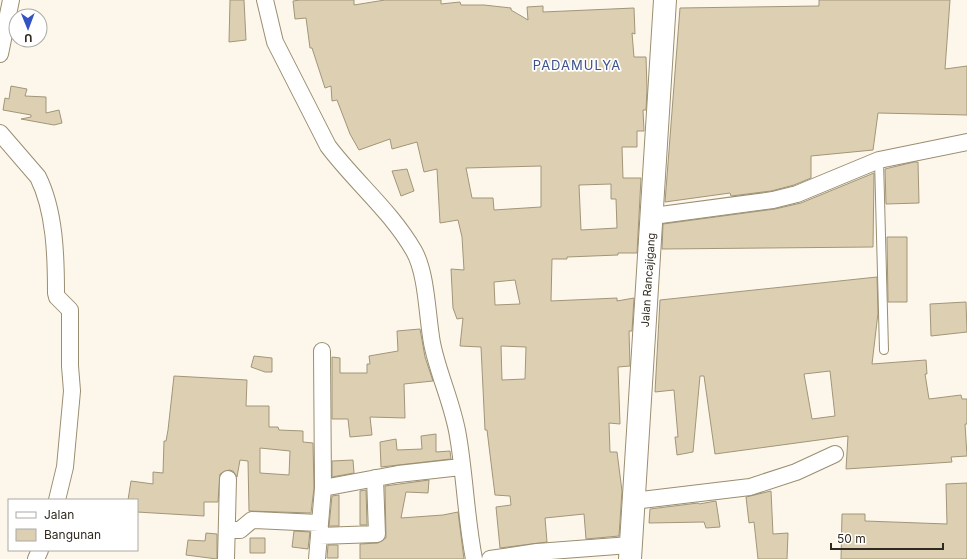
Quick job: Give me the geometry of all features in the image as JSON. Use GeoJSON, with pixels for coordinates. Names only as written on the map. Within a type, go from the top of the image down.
{"type":"FeatureCollection","features":[{"type":"Feature","properties":{"kind":"main road","name":"Jalan Rancajigang"},"geometry":{"type":"LineString","coordinates":[[630,552],[653,216],[665,0]]}},
{"type":"Feature","properties":{"kind":"street"},"geometry":{"type":"LineString","coordinates":[[0,54],[11,0]]}},
{"type":"Feature","properties":{"kind":"street"},"geometry":{"type":"LineString","coordinates":[[265,0],[275,42],[328,146],[343,165],[381,206],[414,252],[420,268],[432,343],[455,419],[468,528],[474,559],[479,559]]}},
{"type":"Feature","properties":{"kind":"street"},"geometry":{"type":"LineString","coordinates":[[0,133],[43,186],[51,221],[55,251],[56,293],[57,297],[70,310],[70,366],[72,391],[65,467],[56,499]]}},
{"type":"Feature","properties":{"kind":"street"},"geometry":{"type":"LineString","coordinates":[[653,216],[758,202],[797,194],[879,160],[967,142]]}},
{"type":"Feature","properties":{"kind":"street"},"geometry":{"type":"LineString","coordinates":[[317,559],[323,488],[322,352]]}},
{"type":"Feature","properties":{"kind":"street"},"geometry":{"type":"LineString","coordinates":[[633,501],[750,487],[796,472],[808,465],[835,454]]}},
{"type":"Feature","properties":{"kind":"street"},"geometry":{"type":"LineString","coordinates":[[323,488],[424,470],[461,467]]}},
{"type":"Feature","properties":{"kind":"street"},"geometry":{"type":"LineString","coordinates":[[227,530],[240,530],[252,520],[319,530],[377,534],[375,478]]}},
{"type":"Feature","properties":{"kind":"street"},"geometry":{"type":"LineString","coordinates":[[226,559],[228,479]]}},
{"type":"Feature","properties":{"kind":"street"},"geometry":{"type":"LineString","coordinates":[[493,559],[537,552],[630,552]]}},
{"type":"Feature","properties":{"kind":"lane"},"geometry":{"type":"LineString","coordinates":[[879,160],[884,350]]}},
{"type":"Feature","properties":{"kind":"building"},"geometry":{"type":"Polygon","coordinates":[[[230,0],[244,0],[246,40],[229,42],[230,0]]]}},
{"type":"Feature","properties":{"kind":"building"},"geometry":{"type":"Polygon","coordinates":[[[354,0],[354,5],[385,0],[441,0],[441,4],[460,2],[461,5],[484,5],[511,8],[511,10],[528,20],[527,7],[543,6],[543,12],[634,8],[635,34],[632,33],[634,57],[646,57],[646,110],[643,110],[644,131],[637,131],[637,147],[622,147],[623,178],[641,178],[637,253],[618,253],[618,255],[552,259],[551,301],[617,298],[617,301],[634,298],[632,331],[629,331],[630,366],[618,367],[620,424],[609,423],[610,452],[617,452],[622,491],[619,536],[586,539],[584,514],[545,518],[547,542],[500,548],[496,507],[511,505],[510,496],[495,495],[487,430],[485,430],[481,347],[460,346],[463,318],[457,319],[453,308],[451,269],[464,270],[462,237],[458,220],[440,223],[437,169],[424,172],[417,142],[392,149],[390,139],[359,150],[350,134],[337,100],[332,101],[331,86],[325,88],[312,48],[310,48],[306,18],[295,19],[293,1],[354,0]],[[541,166],[466,168],[472,198],[493,198],[494,210],[541,207],[541,166]],[[611,184],[579,185],[581,230],[617,228],[616,199],[611,199],[611,184]],[[515,280],[494,282],[495,305],[520,304],[515,280]],[[501,346],[502,380],[525,379],[526,347],[501,346]]]}},
{"type":"Feature","properties":{"kind":"building"},"geometry":{"type":"Polygon","coordinates":[[[819,0],[950,0],[945,69],[967,66],[967,115],[878,113],[873,150],[811,156],[811,178],[794,185],[771,191],[731,196],[730,193],[665,202],[680,8],[819,6],[819,0]]]}},
{"type":"Feature","properties":{"kind":"building"},"geometry":{"type":"Polygon","coordinates":[[[11,86],[27,89],[25,96],[46,97],[46,113],[59,110],[62,123],[54,125],[21,119],[31,117],[31,115],[3,110],[5,98],[9,99],[11,86]]]}},
{"type":"Feature","properties":{"kind":"building"},"geometry":{"type":"Polygon","coordinates":[[[918,162],[919,203],[886,204],[885,169],[918,162]]]}},
{"type":"Feature","properties":{"kind":"building"},"geometry":{"type":"Polygon","coordinates":[[[407,169],[414,191],[401,196],[392,171],[407,169]]]}},
{"type":"Feature","properties":{"kind":"building"},"geometry":{"type":"Polygon","coordinates":[[[874,173],[873,247],[662,249],[663,224],[775,209],[801,203],[874,173]]]}},
{"type":"Feature","properties":{"kind":"building"},"geometry":{"type":"Polygon","coordinates":[[[887,237],[907,237],[907,302],[888,302],[887,237]]]}},
{"type":"Feature","properties":{"kind":"building"},"geometry":{"type":"Polygon","coordinates":[[[877,277],[878,313],[872,364],[926,360],[927,374],[925,374],[929,399],[961,395],[962,399],[967,399],[967,424],[965,424],[967,456],[951,457],[952,462],[846,469],[848,436],[715,454],[704,376],[700,376],[693,452],[677,455],[675,437],[678,437],[674,390],[655,392],[660,300],[877,277]],[[830,371],[804,374],[812,419],[835,416],[830,371]]]}},
{"type":"Feature","properties":{"kind":"building"},"geometry":{"type":"Polygon","coordinates":[[[966,302],[967,332],[931,336],[930,304],[966,302]]]}},
{"type":"Feature","properties":{"kind":"building"},"geometry":{"type":"Polygon","coordinates":[[[420,329],[425,357],[433,381],[404,384],[405,418],[370,417],[372,435],[350,437],[348,419],[332,419],[332,357],[340,358],[340,373],[367,373],[367,364],[370,364],[369,356],[398,351],[397,331],[420,329]]]}},
{"type":"Feature","properties":{"kind":"building"},"geometry":{"type":"Polygon","coordinates":[[[254,356],[272,358],[272,372],[265,372],[251,367],[254,356]]]}},
{"type":"Feature","properties":{"kind":"building"},"geometry":{"type":"Polygon","coordinates":[[[174,376],[247,380],[246,406],[269,406],[269,427],[278,427],[279,430],[303,431],[303,442],[313,443],[314,488],[311,513],[249,511],[248,461],[240,460],[237,477],[233,471],[229,470],[220,474],[218,502],[204,502],[204,516],[138,512],[138,499],[128,499],[131,481],[153,484],[153,472],[163,473],[164,441],[166,441],[174,376]],[[260,448],[260,473],[289,475],[290,451],[260,448]]]}},
{"type":"Feature","properties":{"kind":"building"},"geometry":{"type":"Polygon","coordinates":[[[436,434],[436,452],[450,451],[451,459],[381,467],[380,442],[396,439],[397,450],[422,449],[421,436],[436,434]]]}},
{"type":"Feature","properties":{"kind":"building"},"geometry":{"type":"Polygon","coordinates":[[[353,460],[354,473],[332,477],[332,461],[353,460]]]}},
{"type":"Feature","properties":{"kind":"building"},"geometry":{"type":"Polygon","coordinates":[[[429,480],[428,493],[406,492],[401,518],[443,515],[458,512],[464,559],[360,559],[360,544],[378,543],[386,538],[385,486],[429,480]]]}},
{"type":"Feature","properties":{"kind":"building"},"geometry":{"type":"Polygon","coordinates":[[[967,483],[967,559],[841,559],[842,514],[865,514],[865,521],[947,524],[946,484],[967,483]]]}},
{"type":"Feature","properties":{"kind":"building"},"geometry":{"type":"Polygon","coordinates":[[[366,490],[367,525],[360,525],[360,491],[366,490]]]}},
{"type":"Feature","properties":{"kind":"building"},"geometry":{"type":"Polygon","coordinates":[[[771,491],[773,534],[788,533],[787,559],[758,559],[754,522],[749,523],[746,497],[771,491]]]}},
{"type":"Feature","properties":{"kind":"building"},"geometry":{"type":"Polygon","coordinates":[[[339,495],[339,526],[329,526],[332,496],[339,495]]]}},
{"type":"Feature","properties":{"kind":"building"},"geometry":{"type":"Polygon","coordinates":[[[716,501],[720,527],[706,528],[704,522],[649,523],[650,509],[716,501]]]}},
{"type":"Feature","properties":{"kind":"building"},"geometry":{"type":"Polygon","coordinates":[[[294,531],[310,532],[308,549],[292,547],[294,531]]]}},
{"type":"Feature","properties":{"kind":"building"},"geometry":{"type":"Polygon","coordinates":[[[206,533],[217,534],[217,559],[186,555],[188,540],[205,541],[206,533]]]}},
{"type":"Feature","properties":{"kind":"building"},"geometry":{"type":"Polygon","coordinates":[[[250,538],[265,538],[265,553],[250,553],[250,538]]]}},
{"type":"Feature","properties":{"kind":"building"},"geometry":{"type":"Polygon","coordinates":[[[328,545],[338,545],[338,558],[327,558],[328,545]]]}},
{"type":"Feature","properties":{"kind":"district","name":"PADAMULYA"},"geometry":{"type":"Point","coordinates":[577,65]}}]}
